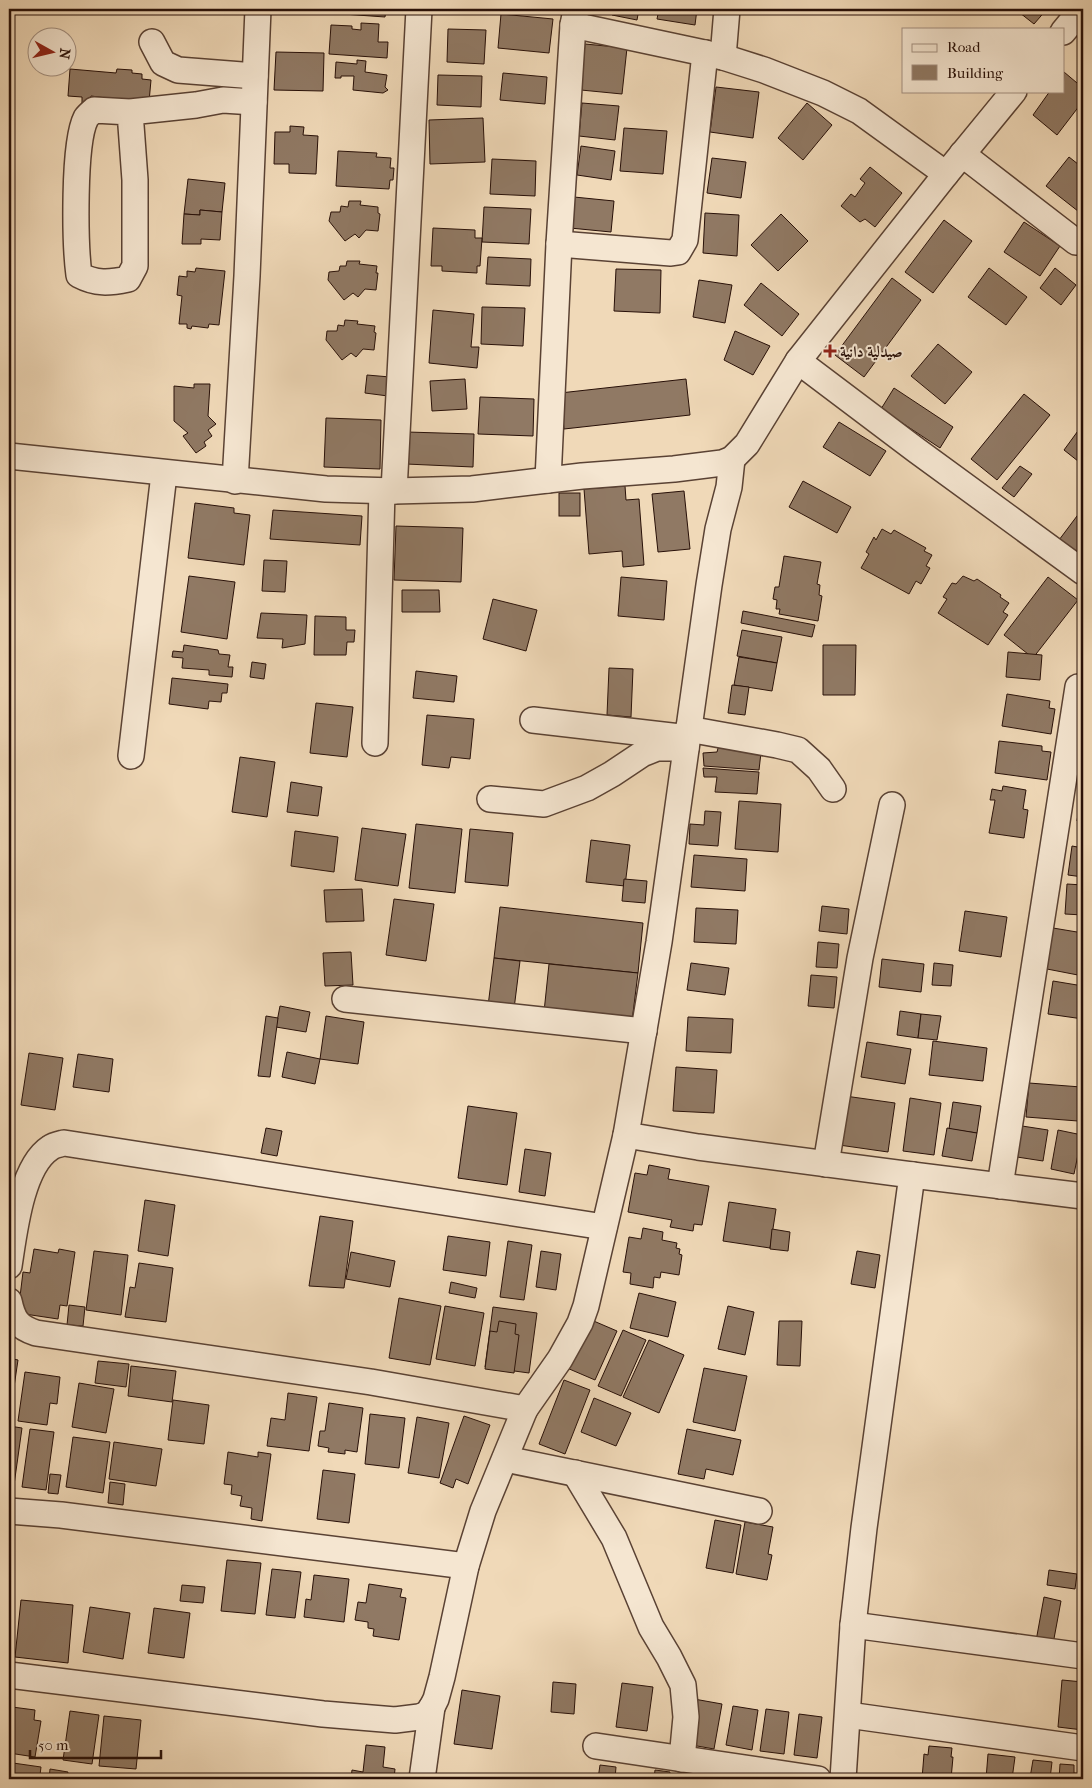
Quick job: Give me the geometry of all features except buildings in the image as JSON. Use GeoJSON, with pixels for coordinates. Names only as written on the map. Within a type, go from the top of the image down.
{"type":"FeatureCollection","features":[{"type":"Feature","properties":{"kind":"street"},"geometry":{"type":"LineString","coordinates":[[235,481],[248,276],[258,9]]}},
{"type":"Feature","properties":{"kind":"street"},"geometry":{"type":"LineString","coordinates":[[375,743],[388,491],[419,9]]}},
{"type":"Feature","properties":{"kind":"street"},"geometry":{"type":"LineString","coordinates":[[559,244],[671,253],[678,252],[682,247],[685,240],[714,55],[727,9]]}},
{"type":"Feature","properties":{"kind":"street"},"geometry":{"type":"LineString","coordinates":[[1064,31],[1082,9]]}},
{"type":"Feature","properties":{"kind":"street"},"geometry":{"type":"LineString","coordinates":[[548,480],[559,244],[575,17],[764,70],[823,93],[859,111],[946,174]]}},
{"type":"Feature","properties":{"kind":"street"},"geometry":{"type":"LineString","coordinates":[[152,42],[163,63],[178,70],[255,76]]}},
{"type":"Feature","properties":{"kind":"street"},"geometry":{"type":"LineString","coordinates":[[9,456],[235,481],[326,489],[388,491],[472,489],[548,480],[712,466],[732,459],[747,444],[798,361],[1013,92]]}},
{"type":"Feature","properties":{"kind":"street"},"geometry":{"type":"LineString","coordinates":[[130,112],[135,180],[135,266],[128,279],[112,282],[90,281],[79,275],[76,251],[78,162],[86,118],[94,110],[130,112],[196,105],[223,100],[254,102]]}},
{"type":"Feature","properties":{"kind":"street"},"geometry":{"type":"LineString","coordinates":[[962,154],[1076,242]]}},
{"type":"Feature","properties":{"kind":"street"},"geometry":{"type":"LineString","coordinates":[[798,361],[1083,572]]}},
{"type":"Feature","properties":{"kind":"street"},"geometry":{"type":"LineString","coordinates":[[422,1779],[432,1707],[442,1677],[466,1566],[483,1511],[525,1409],[560,1359],[580,1323],[586,1306],[626,1134],[644,1031],[659,942],[709,585],[718,529],[729,487],[732,459]]}},
{"type":"Feature","properties":{"kind":"street"},"geometry":{"type":"LineString","coordinates":[[131,756],[164,474]]}},
{"type":"Feature","properties":{"kind":"street"},"geometry":{"type":"LineString","coordinates":[[1000,1186],[1078,687]]}},
{"type":"Feature","properties":{"kind":"street"},"geometry":{"type":"LineString","coordinates":[[532,720],[687,738],[777,744],[798,750],[819,769],[833,789]]}},
{"type":"Feature","properties":{"kind":"street"},"geometry":{"type":"LineString","coordinates":[[490,799],[544,804],[587,788],[642,754],[687,738]]}},
{"type":"Feature","properties":{"kind":"street"},"geometry":{"type":"LineString","coordinates":[[826,1164],[860,958],[892,805]]}},
{"type":"Feature","properties":{"kind":"street"},"geometry":{"type":"LineString","coordinates":[[345,999],[644,1031]]}},
{"type":"Feature","properties":{"kind":"street"},"geometry":{"type":"LineString","coordinates":[[626,1134],[689,1146],[912,1176],[1083,1196]]}},
{"type":"Feature","properties":{"kind":"street"},"geometry":{"type":"LineString","coordinates":[[9,1266],[17,1218],[30,1171],[46,1151],[51,1147],[64,1143],[604,1228]]}},
{"type":"Feature","properties":{"kind":"street"},"geometry":{"type":"LineString","coordinates":[[843,1779],[853,1624],[865,1518],[912,1176]]}},
{"type":"Feature","properties":{"kind":"street"},"geometry":{"type":"LineString","coordinates":[[9,1301],[16,1322],[25,1330],[36,1333],[371,1382],[525,1409]]}},
{"type":"Feature","properties":{"kind":"street"},"geometry":{"type":"LineString","coordinates":[[505,1458],[759,1511]]}},
{"type":"Feature","properties":{"kind":"street"},"geometry":{"type":"LineString","coordinates":[[575,1473],[614,1538],[651,1627],[683,1685],[686,1717],[682,1759]]}},
{"type":"Feature","properties":{"kind":"street"},"geometry":{"type":"LineString","coordinates":[[9,1511],[61,1515],[466,1566]]}},
{"type":"Feature","properties":{"kind":"street"},"geometry":{"type":"LineString","coordinates":[[853,1624],[1083,1656]]}},
{"type":"Feature","properties":{"kind":"street"},"geometry":{"type":"LineString","coordinates":[[9,1674],[323,1714],[386,1719],[419,1717],[427,1714],[432,1707]]}},
{"type":"Feature","properties":{"kind":"street"},"geometry":{"type":"LineString","coordinates":[[848,1714],[1083,1748]]}},
{"type":"Feature","properties":{"kind":"street"},"geometry":{"type":"LineString","coordinates":[[596,1746],[818,1779]]}},
{"type":"Feature","properties":{"kind":"place","name":"صيدلية دانية"},"geometry":{"type":"Point","coordinates":[830,351]}}]}
